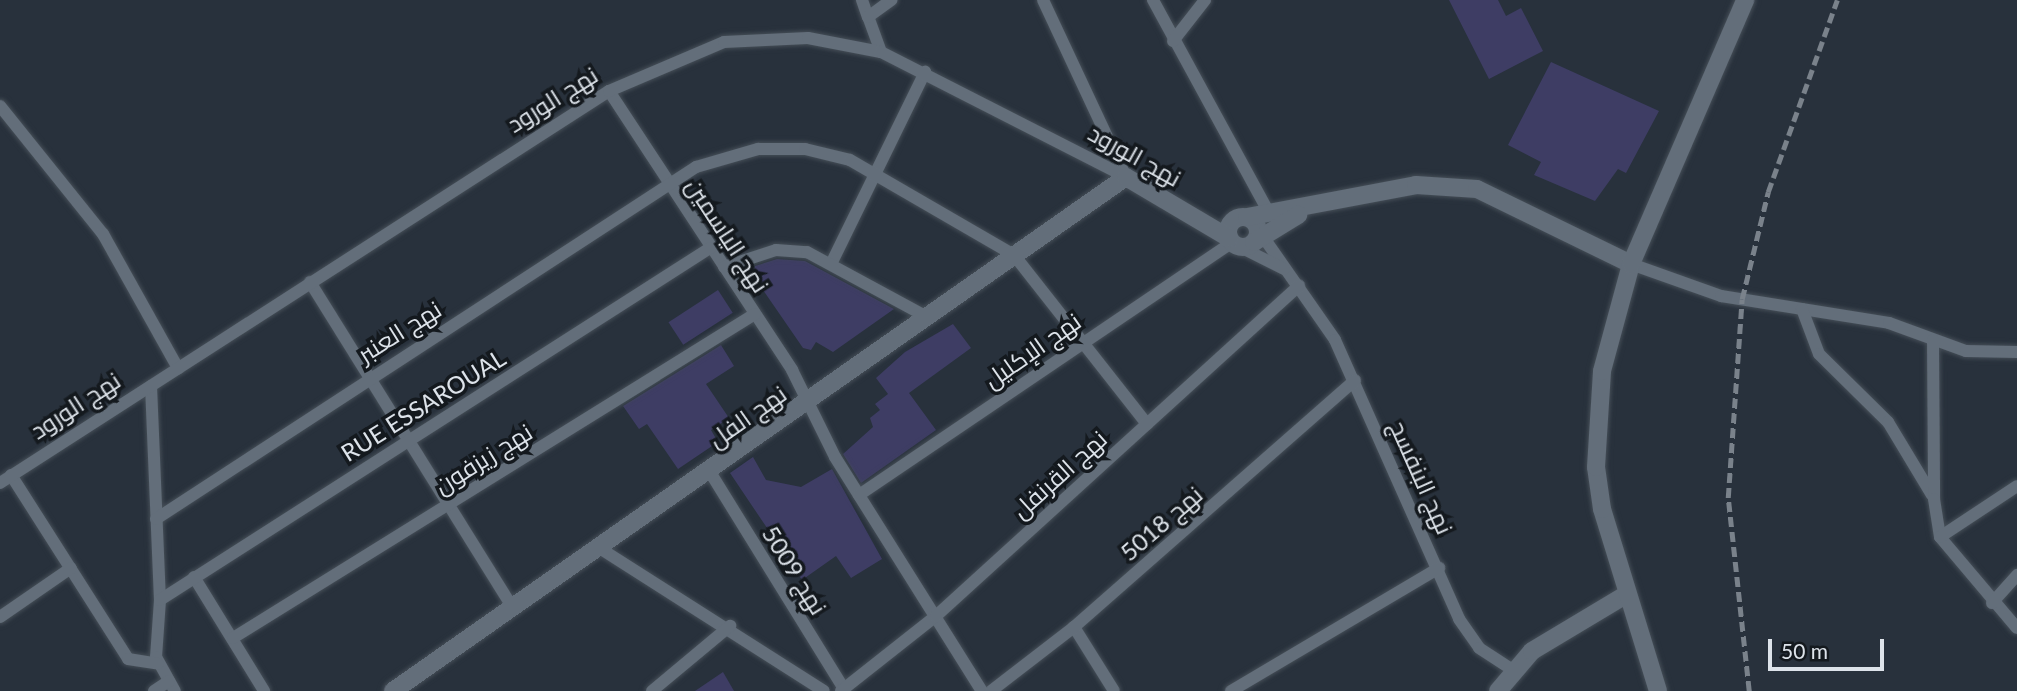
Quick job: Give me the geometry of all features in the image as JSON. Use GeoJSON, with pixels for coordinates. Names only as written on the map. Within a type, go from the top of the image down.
{"type":"FeatureCollection","features":[{"type":"Feature","properties":{"kind":"street"},"geometry":{"type":"LineString","coordinates":[[862,0],[881,52]]}},
{"type":"Feature","properties":{"kind":"street"},"geometry":{"type":"LineString","coordinates":[[868,17],[891,0]]}},
{"type":"Feature","properties":{"kind":"street"},"geometry":{"type":"LineString","coordinates":[[1043,0],[1126,177]]}},
{"type":"Feature","properties":{"kind":"street","name":"نهج البنفسج"},"geometry":{"type":"LineString","coordinates":[[1153,0],[1173,41],[1248,231],[1288,270],[1355,380],[1439,568],[1479,648],[1516,672]]}},
{"type":"Feature","properties":{"kind":"street"},"geometry":{"type":"LineString","coordinates":[[1173,41],[1205,0]]}},
{"type":"Feature","properties":{"kind":"street"},"geometry":{"type":"LineString","coordinates":[[1658,691],[1624,596],[1596,467],[1602,371],[1631,264],[1745,0]]}},
{"type":"Feature","properties":{"kind":"street","name":"نهج الورود"},"geometry":{"type":"LineString","coordinates":[[6,479],[609,91],[698,49],[748,38],[835,41],[881,52],[925,72],[1178,206],[1248,231]]}},
{"type":"Feature","properties":{"kind":"street"},"geometry":{"type":"LineString","coordinates":[[832,262],[925,72]]}},
{"type":"Feature","properties":{"kind":"street","name":"نهج الياسمين"},"geometry":{"type":"LineString","coordinates":[[609,91],[755,314],[859,495],[982,691]]}},
{"type":"Feature","properties":{"kind":"street"},"geometry":{"type":"LineString","coordinates":[[0,106],[103,234],[178,368]]}},
{"type":"Feature","properties":{"kind":"street","name":"نهج العنبر"},"geometry":{"type":"LineString","coordinates":[[156,519],[368,376],[670,185],[717,157],[758,149],[828,153],[875,171],[1014,255],[1085,339],[1147,424]]}},
{"type":"Feature","properties":{"kind":"street","name":"نهج الفل"},"geometry":{"type":"LineString","coordinates":[[393,691],[414,685],[513,608],[601,549],[1126,177]]}},
{"type":"Feature","properties":{"kind":"street"},"geometry":{"type":"LineString","coordinates":[[1288,270],[1248,231],[1311,208],[1416,186],[1478,189],[1631,264],[1721,296],[1889,323],[1966,351],[2017,352]]}},
{"type":"Feature","properties":{"kind":"street","name":"نهج الإكليل"},"geometry":{"type":"LineString","coordinates":[[859,495],[1085,339],[1248,231]]}},
{"type":"Feature","properties":{"kind":"street","name":"RUE ESSAROUAL"},"geometry":{"type":"LineString","coordinates":[[160,600],[710,248]]}},
{"type":"Feature","properties":{"kind":"street"},"geometry":{"type":"LineString","coordinates":[[724,267],[789,249],[832,262],[927,317]]}},
{"type":"Feature","properties":{"kind":"street"},"geometry":{"type":"LineString","coordinates":[[310,282],[513,608]]}},
{"type":"Feature","properties":{"kind":"street","name":"نهج القرنفل"},"geometry":{"type":"LineString","coordinates":[[843,690],[936,616],[1299,286]]}},
{"type":"Feature","properties":{"kind":"street"},"geometry":{"type":"LineString","coordinates":[[1802,309],[1819,354],[1888,422],[1934,499]]}},
{"type":"Feature","properties":{"kind":"street","name":"نهج زيزفون"},"geometry":{"type":"LineString","coordinates":[[233,638],[755,314]]}},
{"type":"Feature","properties":{"kind":"street"},"geometry":{"type":"LineString","coordinates":[[1933,340],[1934,499],[1940,537],[1992,603],[2017,628]]}},
{"type":"Feature","properties":{"kind":"street","name":"نهج 5018"},"geometry":{"type":"LineString","coordinates":[[991,691],[1074,627],[1355,380]]}},
{"type":"Feature","properties":{"kind":"street"},"geometry":{"type":"LineString","coordinates":[[151,386],[160,600],[158,664],[172,686],[153,691]]}},
{"type":"Feature","properties":{"kind":"street","name":"نهج 5009"},"geometry":{"type":"LineString","coordinates":[[710,472],[843,690]]}},
{"type":"Feature","properties":{"kind":"street"},"geometry":{"type":"LineString","coordinates":[[6,479],[71,568],[128,659],[158,664]]}},
{"type":"Feature","properties":{"kind":"street"},"geometry":{"type":"LineString","coordinates":[[1940,537],[2017,486]]}},
{"type":"Feature","properties":{"kind":"street"},"geometry":{"type":"LineString","coordinates":[[601,549],[730,626],[824,691]]}},
{"type":"Feature","properties":{"kind":"street"},"geometry":{"type":"LineString","coordinates":[[0,617],[71,568]]}},
{"type":"Feature","properties":{"kind":"street"},"geometry":{"type":"LineString","coordinates":[[1231,691],[1439,568]]}},
{"type":"Feature","properties":{"kind":"street"},"geometry":{"type":"LineString","coordinates":[[1992,603],[2017,575]]}},
{"type":"Feature","properties":{"kind":"street"},"geometry":{"type":"LineString","coordinates":[[194,577],[264,691]]}},
{"type":"Feature","properties":{"kind":"street"},"geometry":{"type":"LineString","coordinates":[[1498,691],[1532,651],[1624,596]]}},
{"type":"Feature","properties":{"kind":"street"},"geometry":{"type":"LineString","coordinates":[[653,691],[730,626]]}},
{"type":"Feature","properties":{"kind":"street"},"geometry":{"type":"LineString","coordinates":[[1074,627],[1114,691]]}},
{"type":"Feature","properties":{"kind":"building"},"geometry":{"type":"Polygon","coordinates":[[[1449,0],[1498,0],[1506,16],[1521,8],[1543,51],[1489,79],[1449,0]]]}},
{"type":"Feature","properties":{"kind":"building"},"geometry":{"type":"Polygon","coordinates":[[[1551,62],[1659,111],[1626,173],[1618,169],[1595,201],[1534,175],[1541,162],[1508,145],[1551,62]]]}},
{"type":"Feature","properties":{"kind":"building"},"geometry":{"type":"Polygon","coordinates":[[[777,259],[805,261],[894,309],[833,352],[816,342],[811,350],[803,348],[754,277],[755,266],[777,259]]]}},
{"type":"Feature","properties":{"kind":"building"},"geometry":{"type":"Polygon","coordinates":[[[718,290],[733,313],[683,345],[669,322],[718,290]]]}},
{"type":"Feature","properties":{"kind":"building"},"geometry":{"type":"Polygon","coordinates":[[[953,324],[971,348],[909,393],[936,430],[861,483],[843,454],[873,427],[870,418],[880,410],[875,404],[888,394],[876,378],[905,352],[953,324]]]}},
{"type":"Feature","properties":{"kind":"building"},"geometry":{"type":"Polygon","coordinates":[[[721,345],[734,366],[706,384],[729,418],[711,430],[718,442],[678,469],[647,424],[639,429],[623,406],[721,345]]]}},
{"type":"Feature","properties":{"kind":"building"},"geometry":{"type":"Polygon","coordinates":[[[753,457],[766,480],[801,487],[832,469],[882,559],[851,578],[836,556],[802,580],[730,473],[753,457]]]}},
{"type":"Feature","properties":{"kind":"building"},"geometry":{"type":"Polygon","coordinates":[[[723,672],[734,691],[695,691],[723,672]]]}},
{"type":"Feature","properties":{"kind":"railway"},"geometry":{"type":"LineString","coordinates":[[1749,691],[1728,498],[1742,299],[1768,192],[1837,0]]}}]}
